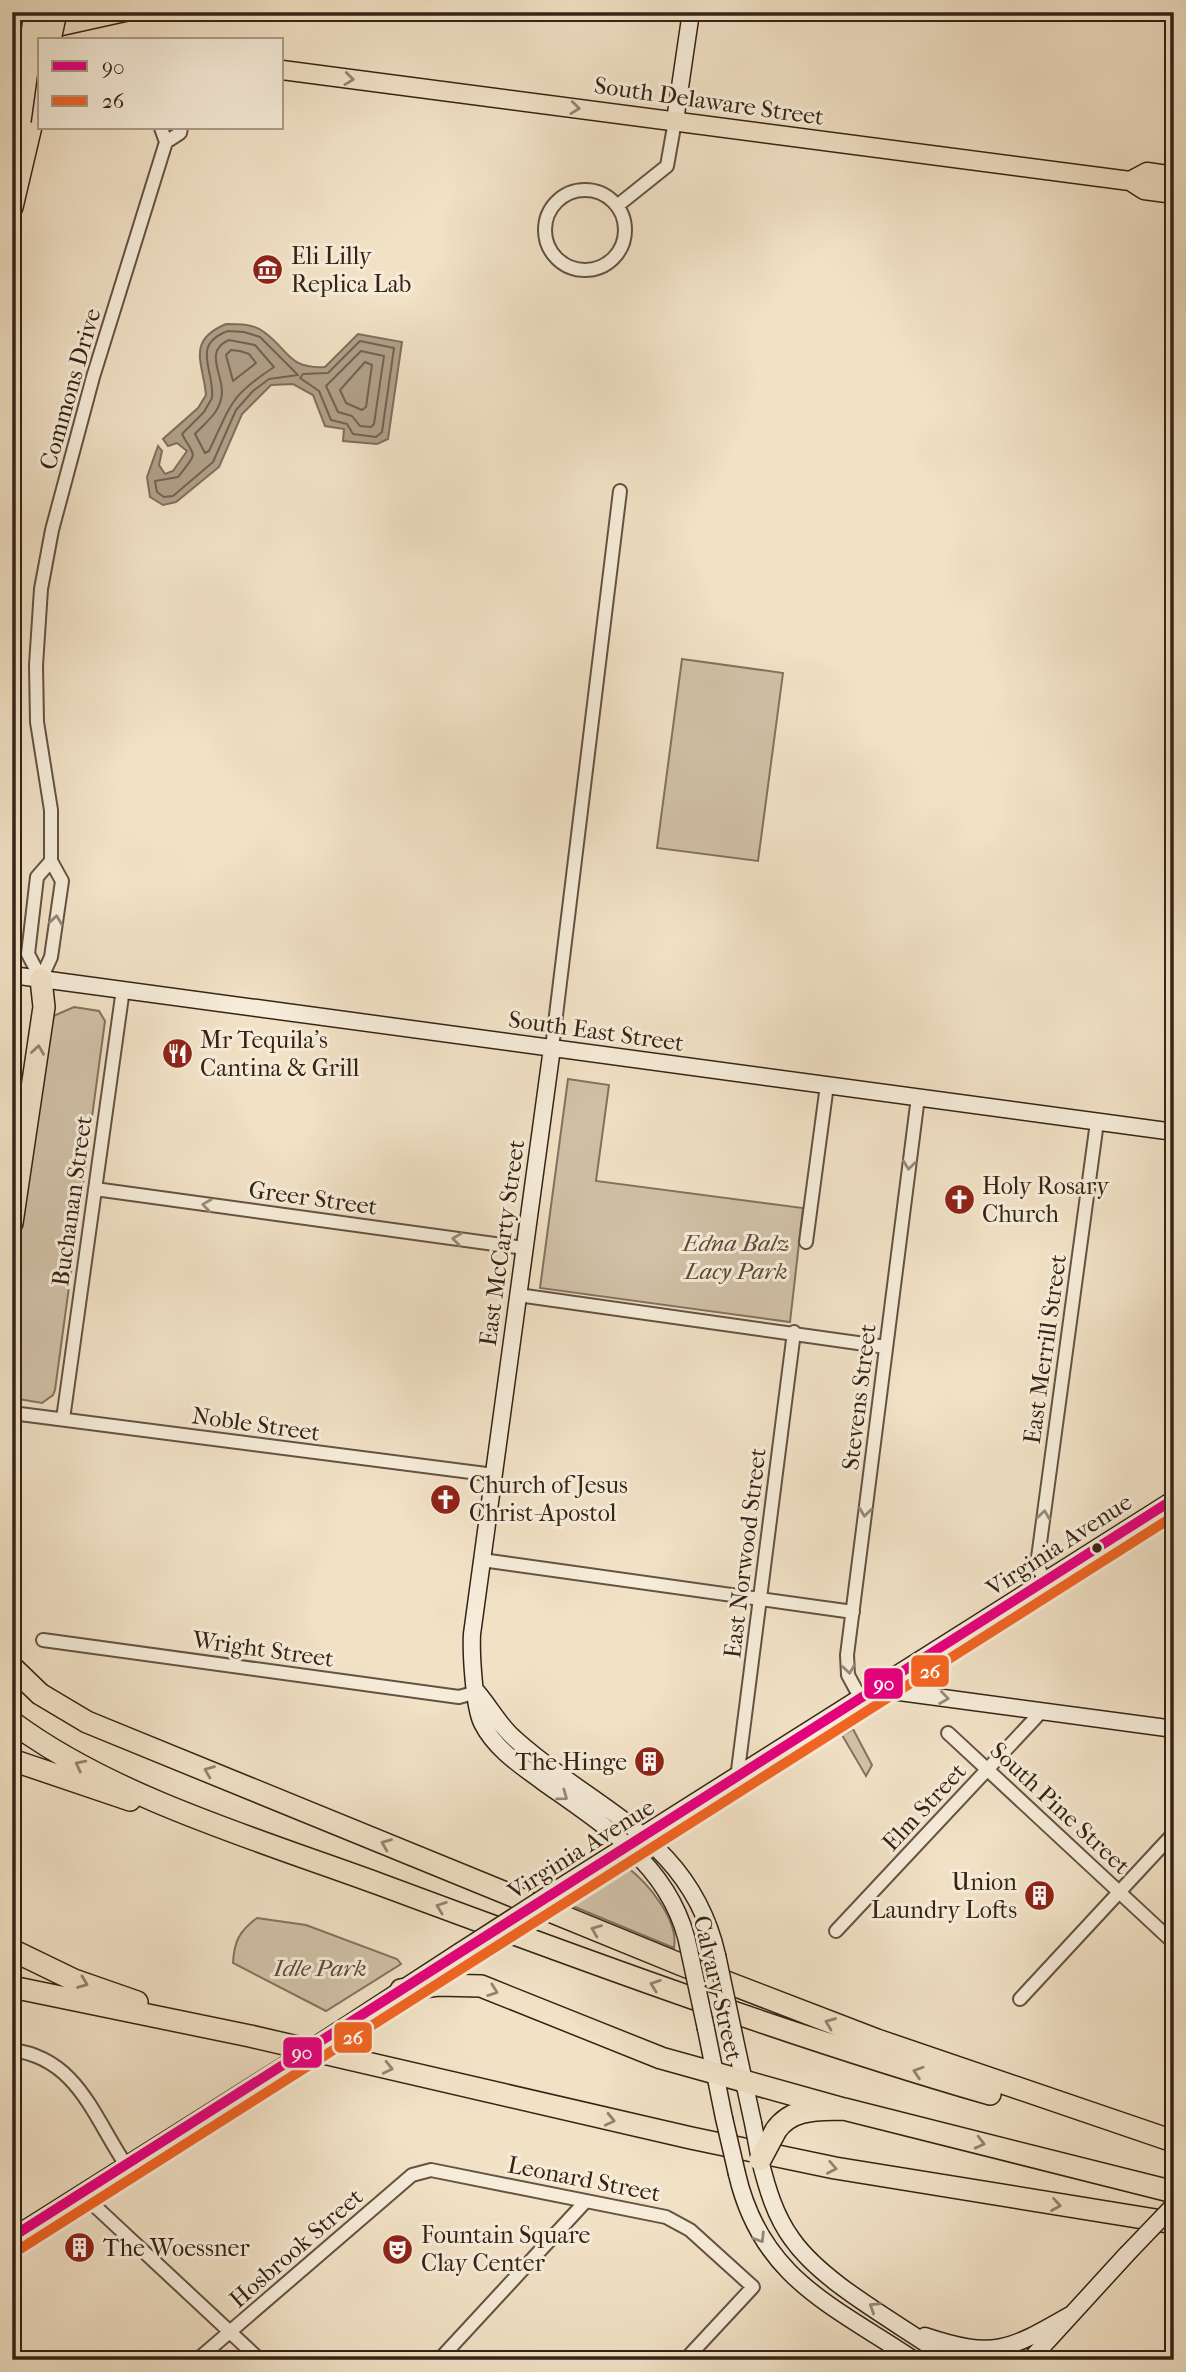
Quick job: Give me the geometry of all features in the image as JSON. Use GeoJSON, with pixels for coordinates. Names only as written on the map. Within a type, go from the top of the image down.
{"type":"FeatureCollection","features":[{"type":"Feature","properties":{"kind":"highway"},"geometry":{"type":"LineString","coordinates":[[12,207],[27,118],[34,12]]}},
{"type":"Feature","properties":{"kind":"highway"},"geometry":{"type":"LineString","coordinates":[[50,38],[56,12]]}},
{"type":"Feature","properties":{"kind":"highway"},"geometry":{"type":"LineString","coordinates":[[12,188],[27,118],[38,93]]}},
{"type":"Feature","properties":{"kind":"highway"},"geometry":{"type":"LineString","coordinates":[[12,1223],[44,1007],[41,979]]}},
{"type":"Feature","properties":{"kind":"highway"},"geometry":{"type":"LineString","coordinates":[[12,1667],[40,1693],[87,1722],[682,1965],[877,2040],[1173,2141]]}},
{"type":"Feature","properties":{"kind":"highway"},"geometry":{"type":"LineString","coordinates":[[12,1722],[76,1763],[209,1822],[742,2016],[970,2088],[1173,2141]]}},
{"type":"Feature","properties":{"kind":"highway"},"geometry":{"type":"LineString","coordinates":[[12,1760],[101,1792],[209,1822]]}},
{"type":"Feature","properties":{"kind":"highway"},"geometry":{"type":"LineString","coordinates":[[12,1950],[98,1989],[250,2036]]}},
{"type":"Feature","properties":{"kind":"highway"},"geometry":{"type":"LineString","coordinates":[[401,1990],[449,1984],[481,1986],[661,2058],[844,2109],[1174,2192]]}},
{"type":"Feature","properties":{"kind":"highway"},"geometry":{"type":"LineString","coordinates":[[12,1987],[250,2036],[691,2138],[835,2168],[1174,2223]]}},
{"type":"Feature","properties":{"kind":"highway"},"geometry":{"type":"LineString","coordinates":[[760,2160],[783,2121],[800,2112],[844,2109]]}},
{"type":"Feature","properties":{"kind":"main road"},"geometry":{"type":"LineString","coordinates":[[12,37],[125,12]]}},
{"type":"Feature","properties":{"kind":"main road"},"geometry":{"type":"LineString","coordinates":[[675,121],[691,12]]}},
{"type":"Feature","properties":{"kind":"main road"},"geometry":{"type":"LineString","coordinates":[[12,59],[38,54]]}},
{"type":"Feature","properties":{"kind":"main road","name":"South Delaware Street"},"geometry":{"type":"LineString","coordinates":[[284,70],[1129,181],[1144,190],[1174,194]]}},
{"type":"Feature","properties":{"kind":"main road","name":"South Delaware Street"},"geometry":{"type":"LineString","coordinates":[[1129,181],[1147,173],[1174,176]]}},
{"type":"Feature","properties":{"kind":"main road","name":"South East Street"},"geometry":{"type":"LineString","coordinates":[[12,975],[1174,1132]]}},
{"type":"Feature","properties":{"kind":"main road","name":"East McCarty Street"},"geometry":{"type":"LineString","coordinates":[[477,1692],[471,1650],[552,1048]]}},
{"type":"Feature","properties":{"kind":"main road","name":"Virginia Avenue"},"geometry":{"type":"LineString","coordinates":[[12,2237],[1174,1499]]}},
{"type":"Feature","properties":{"kind":"main road"},"geometry":{"type":"LineString","coordinates":[[877,1689],[1174,1729]]}},
{"type":"Feature","properties":{"kind":"main road","name":"Calvary Street"},"geometry":{"type":"LineString","coordinates":[[477,1692],[513,1738],[643,1836],[666,1857],[695,1895],[709,1924],[717,1955],[765,2181],[785,2228],[807,2257],[844,2287],[950,2360]]}},
{"type":"Feature","properties":{"kind":"main road","name":"Calvary Street"},"geometry":{"type":"LineString","coordinates":[[477,1692],[481,1721],[500,1749],[629,1845],[670,1896],[686,1931],[724,2118],[754,2229],[776,2260],[808,2288],[914,2360]]}},
{"type":"Feature","properties":{"kind":"main road"},"geometry":{"type":"LineString","coordinates":[[1030,2360],[1174,2205]]}},
{"type":"Feature","properties":{"kind":"main road"},"geometry":{"type":"LineString","coordinates":[[911,2331],[961,2347],[988,2350],[1018,2344],[1070,2315]]}},
{"type":"Feature","properties":{"kind":"street"},"geometry":{"type":"LineString","coordinates":[[617,206],[667,166],[675,121]]}},
{"type":"Feature","properties":{"kind":"street"},"geometry":{"type":"LineString","coordinates":[[162,130],[166,142],[181,130]]}},
{"type":"Feature","properties":{"kind":"street","name":"Commons Drive"},"geometry":{"type":"LineString","coordinates":[[51,861],[51,810],[37,722],[35,679],[44,569],[93,377],[166,142]]}},
{"type":"Feature","properties":{"kind":"street"},"geometry":{"type":"LineString","coordinates":[[573,191],[592,191],[606,196],[617,206],[624,223],[624,237],[617,254],[606,264],[590,270],[573,268],[552,253],[545,237],[546,220],[561,198],[573,191]]}},
{"type":"Feature","properties":{"kind":"street","name":"East McCarty Street"},"geometry":{"type":"LineString","coordinates":[[552,1048],[620,491]]}},
{"type":"Feature","properties":{"kind":"street"},"geometry":{"type":"LineString","coordinates":[[51,861],[62,881],[51,957],[41,979],[28,954],[37,877],[51,861]]}},
{"type":"Feature","properties":{"kind":"street","name":"Buchanan Street"},"geometry":{"type":"LineString","coordinates":[[63,1419],[123,989]]}},
{"type":"Feature","properties":{"kind":"street"},"geometry":{"type":"LineString","coordinates":[[806,1242],[827,1085]]}},
{"type":"Feature","properties":{"kind":"street","name":"Stevens Street"},"geometry":{"type":"LineString","coordinates":[[862,1699],[851,1683],[847,1667],[918,1097]]}},
{"type":"Feature","properties":{"kind":"street","name":"East Merrill Street"},"geometry":{"type":"LineString","coordinates":[[1045,1581],[1037,1565],[1097,1122]]}},
{"type":"Feature","properties":{"kind":"street","name":"Greer Street"},"geometry":{"type":"LineString","coordinates":[[95,1189],[524,1248]]}},
{"type":"Feature","properties":{"kind":"street"},"geometry":{"type":"LineString","coordinates":[[518,1294],[886,1347]]}},
{"type":"Feature","properties":{"kind":"street","name":"East Norwood Street"},"geometry":{"type":"LineString","coordinates":[[737,1778],[794,1332]]}},
{"type":"Feature","properties":{"kind":"street","name":"Noble Street"},"geometry":{"type":"LineString","coordinates":[[12,1413],[494,1475]]}},
{"type":"Feature","properties":{"kind":"street"},"geometry":{"type":"LineString","coordinates":[[482,1560],[853,1612]]}},
{"type":"Feature","properties":{"kind":"street","name":"Wright Street"},"geometry":{"type":"LineString","coordinates":[[43,1640],[452,1696],[477,1692]]}},
{"type":"Feature","properties":{"kind":"street","name":"Elm Street"},"geometry":{"type":"LineString","coordinates":[[836,1931],[1042,1712]]}},
{"type":"Feature","properties":{"kind":"street","name":"South Pine Street"},"geometry":{"type":"LineString","coordinates":[[948,1732],[1174,1943]]}},
{"type":"Feature","properties":{"kind":"street"},"geometry":{"type":"LineString","coordinates":[[1020,1999],[1174,1833]]}},
{"type":"Feature","properties":{"kind":"street"},"geometry":{"type":"LineString","coordinates":[[12,2050],[44,2057],[66,2073],[126,2165]]}},
{"type":"Feature","properties":{"kind":"street","name":"Leonard Street"},"geometry":{"type":"LineString","coordinates":[[424,2170],[666,2217],[679,2223],[753,2287],[685,2360]]}},
{"type":"Feature","properties":{"kind":"street","name":"Hosbrook Street"},"geometry":{"type":"LineString","coordinates":[[197,2360],[412,2175],[424,2170]]}},
{"type":"Feature","properties":{"kind":"street"},"geometry":{"type":"LineString","coordinates":[[82,2193],[260,2360]]}},
{"type":"Feature","properties":{"kind":"street"},"geometry":{"type":"LineString","coordinates":[[439,2360],[586,2201]]}},
{"type":"Feature","properties":{"kind":"green space"},"geometry":{"type":"Polygon","coordinates":[[[682,659],[783,673],[758,861],[657,848],[682,659]]]}},
{"type":"Feature","properties":{"kind":"green space"},"geometry":{"type":"Polygon","coordinates":[[[74,1007],[99,1011],[105,1021],[55,1390],[53,1395],[42,1403],[12,1398],[12,1266],[51,1017],[74,1007]]]}},
{"type":"Feature","properties":{"kind":"green space","name":"Edna Balz Lacy Park"},"geometry":{"type":"Polygon","coordinates":[[[568,1079],[609,1085],[596,1181],[803,1208],[790,1322],[540,1288],[568,1079]]]}},
{"type":"Feature","properties":{"kind":"green space"},"geometry":{"type":"Polygon","coordinates":[[[853,1729],[872,1765],[866,1776],[842,1735],[853,1729]]]}},
{"type":"Feature","properties":{"kind":"green space"},"geometry":{"type":"Polygon","coordinates":[[[627,1867],[644,1882],[667,1914],[672,1926],[674,1948],[570,1905],[627,1867]]]}},
{"type":"Feature","properties":{"kind":"green space","name":"Idle Park"},"geometry":{"type":"Polygon","coordinates":[[[257,1918],[306,1925],[397,1959],[401,1964],[326,2011],[233,1963],[239,1938],[257,1918]]]}},
{"type":"Feature","properties":{"kind":"water"},"geometry":{"type":"Polygon","coordinates":[[[226,324],[256,327],[273,339],[296,362],[313,367],[325,367],[358,334],[402,342],[388,439],[377,444],[343,441],[344,429],[325,426],[313,395],[293,384],[271,385],[242,414],[219,467],[176,502],[163,505],[150,497],[147,477],[158,446],[162,451],[159,465],[165,474],[173,471],[187,451],[177,443],[168,446],[163,439],[198,408],[206,395],[200,363],[201,345],[214,331],[226,324]]]}},
{"type":"Feature","properties":{"kind":"transit line","name":"90"},"geometry":{"type":"LineString","coordinates":[[12,2237],[1174,1499]]}},
{"type":"Feature","properties":{"kind":"transit line","name":"26"},"geometry":{"type":"LineString","coordinates":[[20,2249],[1174,1516]]}},
{"type":"Feature","properties":{"kind":"place","name":"Eli Lilly Replica Lab"},"geometry":{"type":"Point","coordinates":[268,270]}},
{"type":"Feature","properties":{"kind":"place","name":"Mr Tequila's Cantina & Grill"},"geometry":{"type":"Point","coordinates":[177,1054]}},
{"type":"Feature","properties":{"kind":"place","name":"Holy Rosary Church"},"geometry":{"type":"Point","coordinates":[959,1200]}},
{"type":"Feature","properties":{"kind":"place","name":"Church of Jesus Christ-Apostol"},"geometry":{"type":"Point","coordinates":[446,1499]}},
{"type":"Feature","properties":{"kind":"place","name":"The Hinge"},"geometry":{"type":"Point","coordinates":[650,1762]}},
{"type":"Feature","properties":{"kind":"place","name":"Union Laundry Lofts"},"geometry":{"type":"Point","coordinates":[1040,1896]}},
{"type":"Feature","properties":{"kind":"place","name":"The Woessner"},"geometry":{"type":"Point","coordinates":[80,2248]}},
{"type":"Feature","properties":{"kind":"place","name":"Fountain Square Clay Center"},"geometry":{"type":"Point","coordinates":[398,2249]}}]}
